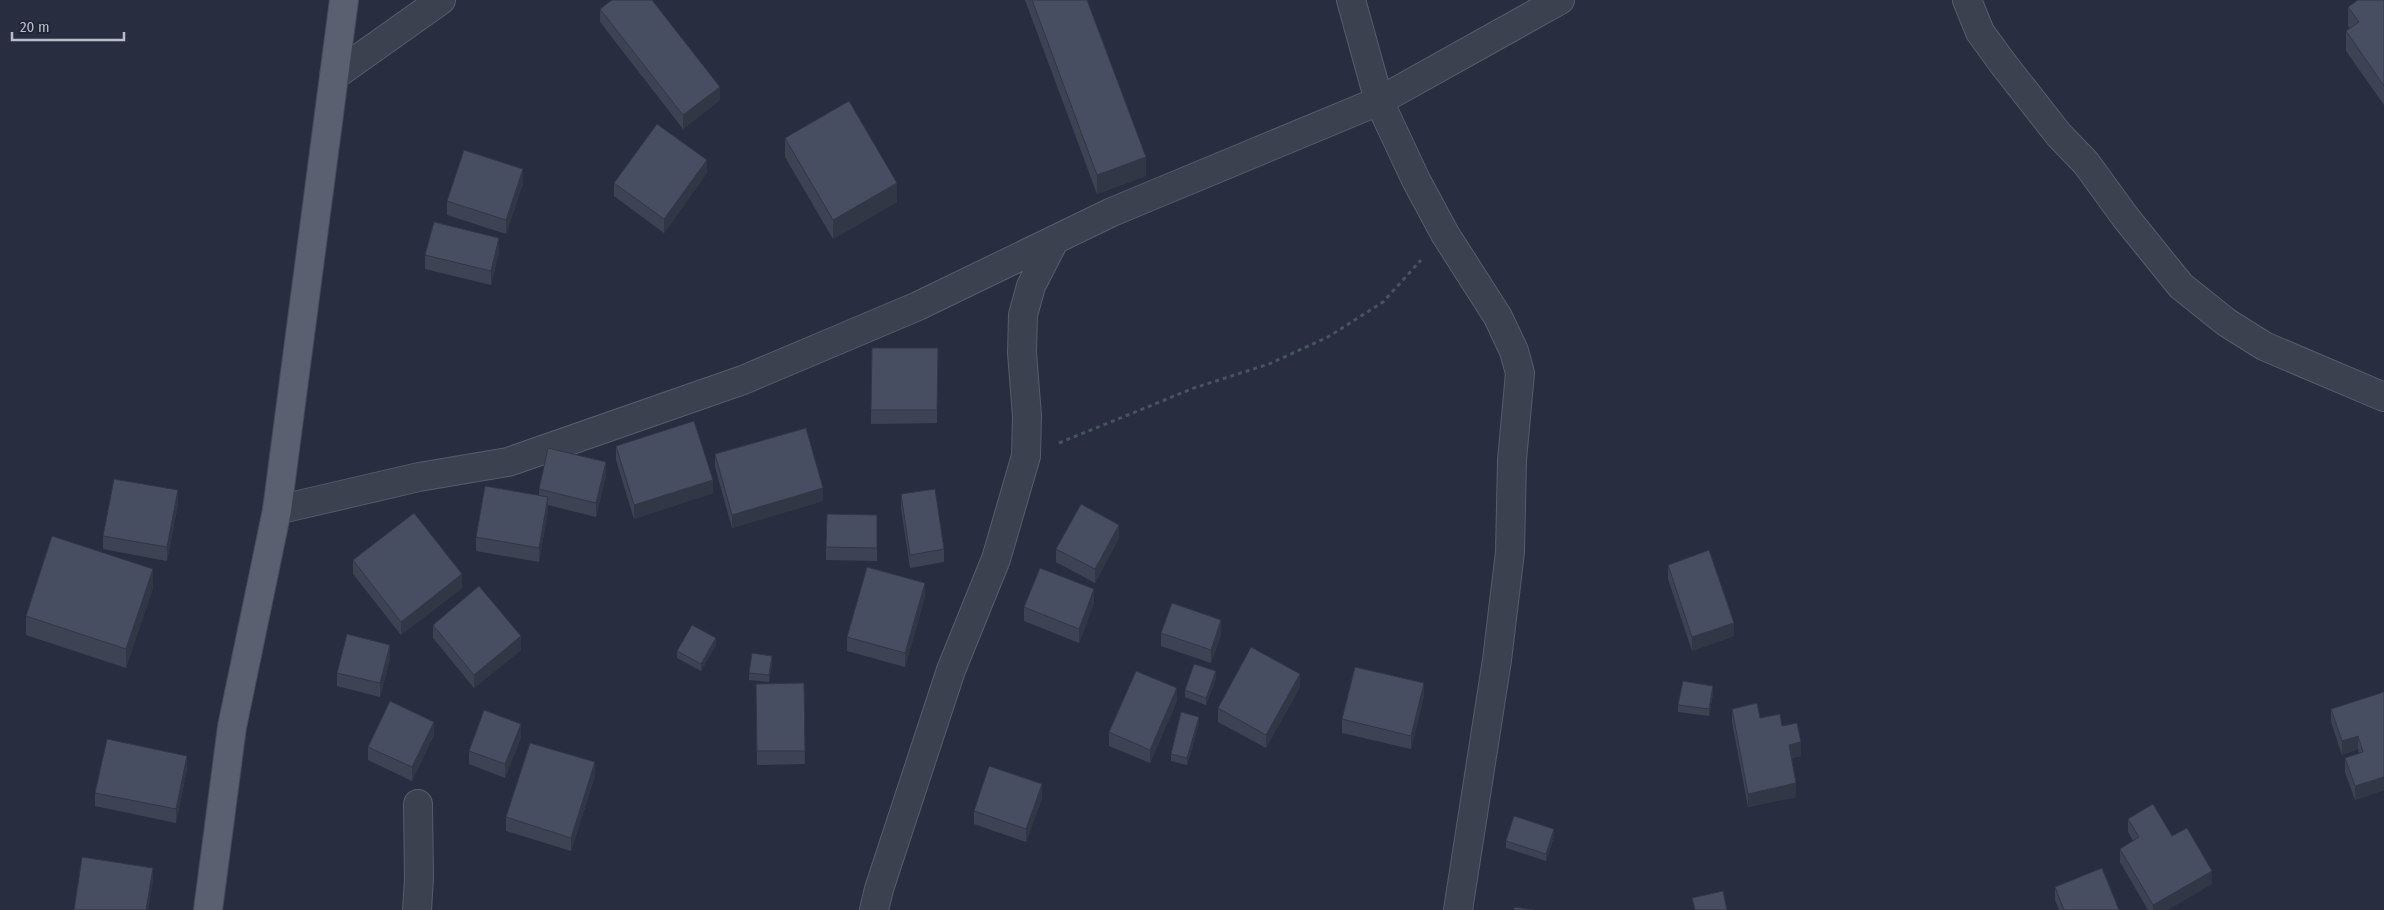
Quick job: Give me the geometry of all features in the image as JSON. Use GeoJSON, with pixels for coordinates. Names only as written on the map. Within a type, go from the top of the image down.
{"type":"FeatureCollection","features":[{"type":"Feature","properties":{"kind":"main road"},"geometry":{"type":"LineString","coordinates":[[208,910],[232,727],[277,510],[344,0]]}},
{"type":"Feature","properties":{"kind":"street"},"geometry":{"type":"LineString","coordinates":[[334,76],[441,0]]}},
{"type":"Feature","properties":{"kind":"street"},"geometry":{"type":"LineString","coordinates":[[1352,0],[1378,101],[1416,180],[1445,234],[1498,317],[1514,351],[1520,373],[1512,460],[1510,552],[1497,660],[1458,910]]}},
{"type":"Feature","properties":{"kind":"street"},"geometry":{"type":"LineString","coordinates":[[277,510],[419,477],[508,462],[743,380],[918,306],[1112,212],[1378,101],[1560,0]]}},
{"type":"Feature","properties":{"kind":"street"},"geometry":{"type":"LineString","coordinates":[[1967,0],[1980,32],[2004,65],[2059,135],[2086,163],[2126,218],[2181,286],[2226,322],[2264,346],[2384,397]]}},
{"type":"Feature","properties":{"kind":"street"},"geometry":{"type":"LineString","coordinates":[[874,910],[879,889],[951,670],[996,560],[1026,456],[1027,416],[1022,353],[1023,316],[1031,286],[1054,240]]}},
{"type":"Feature","properties":{"kind":"street"},"geometry":{"type":"LineString","coordinates":[[417,910],[419,878],[418,804]]}},
{"type":"Feature","properties":{"kind":"path"},"geometry":{"type":"LineString","coordinates":[[1026,456],[1194,388],[1269,364],[1328,337],[1383,302],[1445,234]]}},
{"type":"Feature","properties":{"kind":"building"},"geometry":{"type":"Polygon","coordinates":[[[612,0],[652,0],[720,87],[683,115],[600,9],[612,0]]]}},
{"type":"Feature","properties":{"kind":"building"},"geometry":{"type":"Polygon","coordinates":[[[1032,0],[1087,0],[1146,157],[1097,175],[1032,0]]]}},
{"type":"Feature","properties":{"kind":"building"},"geometry":{"type":"Polygon","coordinates":[[[2358,0],[2384,0],[2384,86],[2346,31],[2359,22],[2348,7],[2358,0]]]}},
{"type":"Feature","properties":{"kind":"building"},"geometry":{"type":"Polygon","coordinates":[[[849,101],[897,183],[833,220],[785,138],[849,101]]]}},
{"type":"Feature","properties":{"kind":"building"},"geometry":{"type":"Polygon","coordinates":[[[657,124],[707,160],[664,219],[614,183],[657,124]]]}},
{"type":"Feature","properties":{"kind":"building"},"geometry":{"type":"Polygon","coordinates":[[[464,150],[523,169],[506,220],[447,201],[464,150]]]}},
{"type":"Feature","properties":{"kind":"building"},"geometry":{"type":"Polygon","coordinates":[[[434,222],[499,238],[491,271],[425,255],[434,222]]]}},
{"type":"Feature","properties":{"kind":"building"},"geometry":{"type":"Polygon","coordinates":[[[872,348],[938,348],[937,410],[871,410],[872,348]]]}},
{"type":"Feature","properties":{"kind":"building"},"geometry":{"type":"Polygon","coordinates":[[[694,421],[713,480],[634,505],[616,446],[694,421]]]}},
{"type":"Feature","properties":{"kind":"building"},"geometry":{"type":"Polygon","coordinates":[[[806,428],[823,488],[732,515],[715,454],[806,428]]]}},
{"type":"Feature","properties":{"kind":"building"},"geometry":{"type":"Polygon","coordinates":[[[548,448],[606,462],[596,503],[539,489],[548,448]]]}},
{"type":"Feature","properties":{"kind":"building"},"geometry":{"type":"Polygon","coordinates":[[[114,479],[178,490],[167,547],[103,536],[114,479]]]}},
{"type":"Feature","properties":{"kind":"building"},"geometry":{"type":"Polygon","coordinates":[[[485,486],[548,497],[539,548],[476,537],[485,486]]]}},
{"type":"Feature","properties":{"kind":"building"},"geometry":{"type":"Polygon","coordinates":[[[935,489],[944,549],[910,555],[901,494],[935,489]]]}},
{"type":"Feature","properties":{"kind":"building"},"geometry":{"type":"Polygon","coordinates":[[[1081,504],[1119,525],[1095,569],[1056,549],[1081,504]]]}},
{"type":"Feature","properties":{"kind":"building"},"geometry":{"type":"Polygon","coordinates":[[[414,513],[462,574],[401,622],[353,560],[414,513]]]}},
{"type":"Feature","properties":{"kind":"building"},"geometry":{"type":"Polygon","coordinates":[[[827,514],[877,515],[877,548],[826,547],[827,514]]]}},
{"type":"Feature","properties":{"kind":"building"},"geometry":{"type":"Polygon","coordinates":[[[52,536],[153,569],[126,649],[26,616],[52,536]]]}},
{"type":"Feature","properties":{"kind":"building"},"geometry":{"type":"Polygon","coordinates":[[[1709,550],[1734,623],[1692,637],[1668,565],[1709,550]]]}},
{"type":"Feature","properties":{"kind":"building"},"geometry":{"type":"Polygon","coordinates":[[[867,567],[925,583],[905,653],[847,637],[867,567]]]}},
{"type":"Feature","properties":{"kind":"building"},"geometry":{"type":"Polygon","coordinates":[[[1040,568],[1094,589],[1079,629],[1024,607],[1040,568]]]}},
{"type":"Feature","properties":{"kind":"building"},"geometry":{"type":"Polygon","coordinates":[[[479,586],[521,636],[474,675],[433,625],[479,586]]]}},
{"type":"Feature","properties":{"kind":"building"},"geometry":{"type":"Polygon","coordinates":[[[1172,603],[1221,620],[1211,650],[1161,633],[1172,603]]]}},
{"type":"Feature","properties":{"kind":"building"},"geometry":{"type":"Polygon","coordinates":[[[692,625],[716,638],[701,664],[677,651],[692,625]]]}},
{"type":"Feature","properties":{"kind":"building"},"geometry":{"type":"Polygon","coordinates":[[[347,634],[390,645],[380,683],[337,673],[347,634]]]}},
{"type":"Feature","properties":{"kind":"building"},"geometry":{"type":"Polygon","coordinates":[[[1251,647],[1300,674],[1266,735],[1218,708],[1251,647]]]}},
{"type":"Feature","properties":{"kind":"building"},"geometry":{"type":"Polygon","coordinates":[[[752,653],[772,656],[769,675],[749,673],[752,653]]]}},
{"type":"Feature","properties":{"kind":"building"},"geometry":{"type":"Polygon","coordinates":[[[1194,664],[1216,671],[1206,698],[1185,690],[1194,664]]]}},
{"type":"Feature","properties":{"kind":"building"},"geometry":{"type":"Polygon","coordinates":[[[1355,667],[1424,683],[1411,736],[1342,719],[1355,667]]]}},
{"type":"Feature","properties":{"kind":"building"},"geometry":{"type":"Polygon","coordinates":[[[1136,671],[1177,688],[1150,750],[1109,732],[1136,671]]]}},
{"type":"Feature","properties":{"kind":"building"},"geometry":{"type":"Polygon","coordinates":[[[1683,681],[1713,686],[1709,709],[1678,705],[1683,681]]]}},
{"type":"Feature","properties":{"kind":"building"},"geometry":{"type":"Polygon","coordinates":[[[804,683],[805,751],[757,751],[756,684],[804,683]]]}},
{"type":"Feature","properties":{"kind":"building"},"geometry":{"type":"Polygon","coordinates":[[[2384,692],[2384,777],[2355,786],[2345,758],[2363,752],[2358,736],[2342,741],[2331,709],[2384,692]]]}},
{"type":"Feature","properties":{"kind":"building"},"geometry":{"type":"Polygon","coordinates":[[[390,701],[434,722],[412,767],[368,747],[390,701]]]}},
{"type":"Feature","properties":{"kind":"building"},"geometry":{"type":"Polygon","coordinates":[[[1757,703],[1760,718],[1780,714],[1782,726],[1797,723],[1801,742],[1789,745],[1796,783],[1748,794],[1732,709],[1757,703]]]}},
{"type":"Feature","properties":{"kind":"building"},"geometry":{"type":"Polygon","coordinates":[[[484,710],[521,724],[505,764],[469,751],[484,710]]]}},
{"type":"Feature","properties":{"kind":"building"},"geometry":{"type":"Polygon","coordinates":[[[1181,712],[1199,717],[1187,758],[1171,754],[1181,712]]]}},
{"type":"Feature","properties":{"kind":"building"},"geometry":{"type":"Polygon","coordinates":[[[107,739],[187,756],[176,809],[95,793],[107,739]]]}},
{"type":"Feature","properties":{"kind":"building"},"geometry":{"type":"Polygon","coordinates":[[[530,743],[595,762],[571,838],[506,817],[530,743]]]}},
{"type":"Feature","properties":{"kind":"building"},"geometry":{"type":"Polygon","coordinates":[[[989,766],[1042,784],[1026,829],[974,811],[989,766]]]}},
{"type":"Feature","properties":{"kind":"building"},"geometry":{"type":"Polygon","coordinates":[[[2153,804],[2172,836],[2187,828],[2212,871],[2153,905],[2120,849],[2139,837],[2128,819],[2153,804]]]}},
{"type":"Feature","properties":{"kind":"building"},"geometry":{"type":"Polygon","coordinates":[[[1514,816],[1554,829],[1546,854],[1506,841],[1514,816]]]}},
{"type":"Feature","properties":{"kind":"building"},"geometry":{"type":"Polygon","coordinates":[[[82,857],[153,868],[146,910],[74,910],[82,857]]]}},
{"type":"Feature","properties":{"kind":"building"},"geometry":{"type":"Polygon","coordinates":[[[2102,868],[2119,910],[2064,910],[2055,887],[2102,868]]]}},
{"type":"Feature","properties":{"kind":"building"},"geometry":{"type":"Polygon","coordinates":[[[1723,891],[1727,910],[1695,910],[1692,898],[1723,891]]]}},
{"type":"Feature","properties":{"kind":"building"},"geometry":{"type":"Polygon","coordinates":[[[1514,907],[1535,910],[1514,910],[1514,907]]]}}]}
